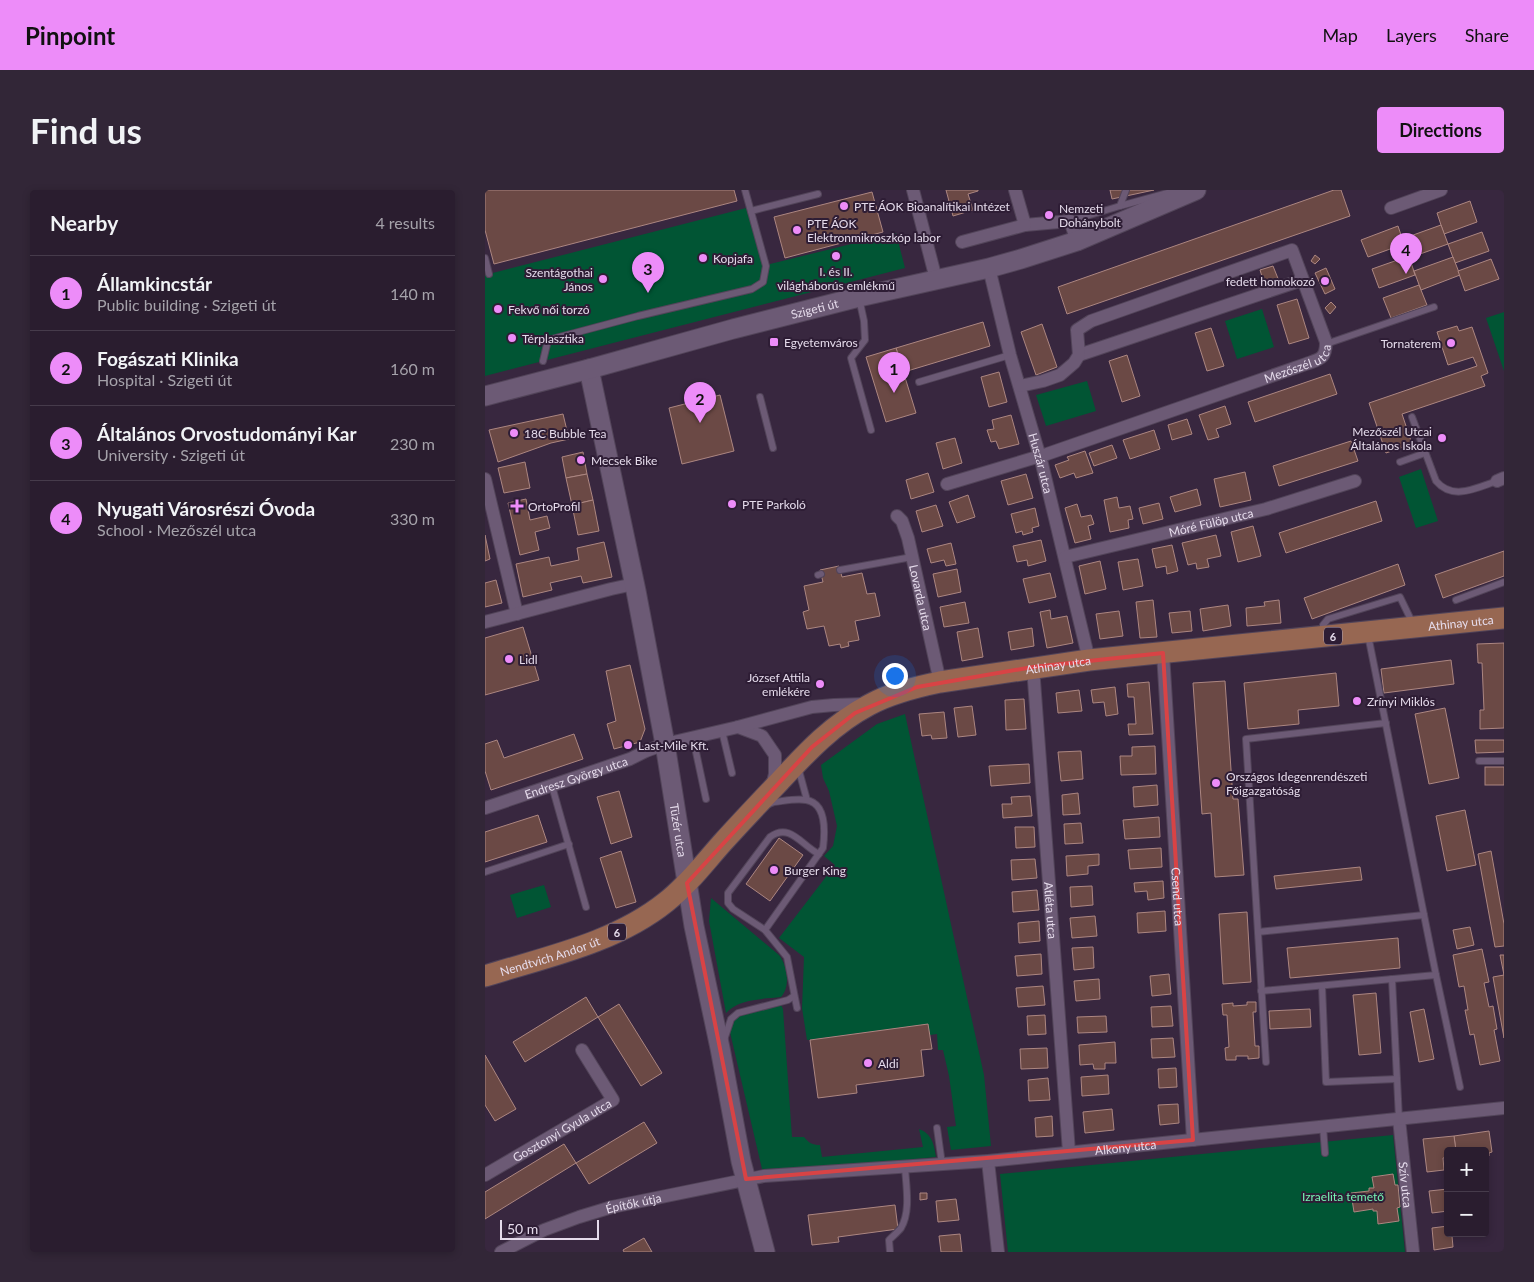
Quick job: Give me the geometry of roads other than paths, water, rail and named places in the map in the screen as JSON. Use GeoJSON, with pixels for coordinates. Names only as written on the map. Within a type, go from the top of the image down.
{"type":"FeatureCollection","features":[{"type":"Feature","properties":{"kind":"main road","name":"Athinay utca"},"geometry":{"type":"LineString","coordinates":[[687,883],[745,816],[824,735],[842,721],[870,704],[917,687],[1089,660],[1504,618]]}},
{"type":"Feature","properties":{"kind":"main road","name":"Nendtvich Andor út"},"geometry":{"type":"LineString","coordinates":[[485,976],[582,946],[611,934],[639,921],[666,902],[687,883]]}},
{"type":"Feature","properties":{"kind":"street"},"geometry":{"type":"LineString","coordinates":[[913,190],[936,279]]}},
{"type":"Feature","properties":{"kind":"street"},"geometry":{"type":"LineString","coordinates":[[1015,190],[1025,225]]}},
{"type":"Feature","properties":{"kind":"street","name":"Szigeti út"},"geometry":{"type":"LineString","coordinates":[[485,396],[859,297],[989,268],[1077,241],[1196,190]]}},
{"type":"Feature","properties":{"kind":"street"},"geometry":{"type":"LineString","coordinates":[[1391,208],[1441,190]]}},
{"type":"Feature","properties":{"kind":"street"},"geometry":{"type":"LineString","coordinates":[[962,242],[1025,225],[1070,221],[1077,241]]}},
{"type":"Feature","properties":{"kind":"street","name":"Mezőszél utca"},"geometry":{"type":"LineString","coordinates":[[947,484],[1040,456],[1322,358],[1326,351],[1326,344],[1292,250],[1091,321],[1077,330],[1079,354]]}},
{"type":"Feature","properties":{"kind":"street","name":"Huszár utca"},"geometry":{"type":"LineString","coordinates":[[989,268],[1010,354],[1040,456],[1089,660]]}},
{"type":"Feature","properties":{"kind":"street"},"geometry":{"type":"LineString","coordinates":[[1020,386],[1060,375],[1074,363],[1079,354],[1302,280]]}},
{"type":"Feature","properties":{"kind":"street","name":"Tüzér utca"},"geometry":{"type":"LineString","coordinates":[[597,406],[607,372],[616,362]]}},
{"type":"Feature","properties":{"kind":"street","name":"Tüzér utca"},"geometry":{"type":"LineString","coordinates":[[589,369],[665,744],[694,926],[720,1048],[741,1161],[765,1252]]}},
{"type":"Feature","properties":{"kind":"street"},"geometry":{"type":"LineString","coordinates":[[485,480],[517,614]]}},
{"type":"Feature","properties":{"kind":"street","name":"Móré Fülöp utca"},"geometry":{"type":"LineString","coordinates":[[1065,557],[1266,510],[1355,481]]}},
{"type":"Feature","properties":{"kind":"street","name":"Lovarda utca"},"geometry":{"type":"LineString","coordinates":[[897,516],[902,521],[908,538],[940,682]]}},
{"type":"Feature","properties":{"kind":"street"},"geometry":{"type":"LineString","coordinates":[[485,622],[634,584]]}},
{"type":"Feature","properties":{"kind":"street","name":"Csend utca"},"geometry":{"type":"LineString","coordinates":[[1163,653],[1193,1140]]}},
{"type":"Feature","properties":{"kind":"street","name":"Atléta utca"},"geometry":{"type":"LineString","coordinates":[[1033,668],[1069,1152]]}},
{"type":"Feature","properties":{"kind":"street","name":"Endresz György utca"},"geometry":{"type":"LineString","coordinates":[[485,808],[630,759],[665,744],[812,708],[870,704]]}},
{"type":"Feature","properties":{"kind":"street"},"geometry":{"type":"LineString","coordinates":[[738,727],[762,736],[775,755],[775,774],[771,790]]}},
{"type":"Feature","properties":{"kind":"street","name":"Gosztonyi Gyula utca"},"geometry":{"type":"LineString","coordinates":[[485,1175],[613,1100],[582,1050]]}},
{"type":"Feature","properties":{"kind":"street","name":"Alkony utca"},"geometry":{"type":"LineString","coordinates":[[745,1179],[764,1176],[988,1161],[1504,1108]]}},
{"type":"Feature","properties":{"kind":"street","name":"Szív utca"},"geometry":{"type":"LineString","coordinates":[[1399,1119],[1413,1252]]}},
{"type":"Feature","properties":{"kind":"street"},"geometry":{"type":"LineString","coordinates":[[988,1161],[998,1252]]}},
{"type":"Feature","properties":{"kind":"street","name":"Építők útja"},"geometry":{"type":"LineString","coordinates":[[501,1252],[544,1230],[579,1217],[613,1207],[745,1179]]}},
{"type":"Feature","properties":{"kind":"lane"},"geometry":{"type":"LineString","coordinates":[[543,361],[548,340],[752,289],[763,282],[766,266],[745,190]]}},
{"type":"Feature","properties":{"kind":"lane"},"geometry":{"type":"LineString","coordinates":[[1120,206],[1126,190]]}},
{"type":"Feature","properties":{"kind":"lane"},"geometry":{"type":"LineString","coordinates":[[1147,198],[1150,190]]}},
{"type":"Feature","properties":{"kind":"lane"},"geometry":{"type":"LineString","coordinates":[[1070,221],[1171,192],[1172,190]]}},
{"type":"Feature","properties":{"kind":"lane"},"geometry":{"type":"LineString","coordinates":[[751,211],[818,194]]}},
{"type":"Feature","properties":{"kind":"lane"},"geometry":{"type":"LineString","coordinates":[[485,258],[489,274]]}},
{"type":"Feature","properties":{"kind":"lane"},"geometry":{"type":"LineString","coordinates":[[859,297],[864,321],[865,340],[851,358],[871,430]]}},
{"type":"Feature","properties":{"kind":"lane"},"geometry":{"type":"LineString","coordinates":[[1326,344],[1434,307]]}},
{"type":"Feature","properties":{"kind":"lane"},"geometry":{"type":"LineString","coordinates":[[919,382],[1010,354]]}},
{"type":"Feature","properties":{"kind":"lane"},"geometry":{"type":"LineString","coordinates":[[760,397],[773,448]]}},
{"type":"Feature","properties":{"kind":"lane"},"geometry":{"type":"LineString","coordinates":[[1412,416],[1425,454],[1436,481],[1441,488],[1450,492],[1460,492],[1501,480]]}},
{"type":"Feature","properties":{"kind":"lane"},"geometry":{"type":"LineString","coordinates":[[1400,462],[1425,454]]}},
{"type":"Feature","properties":{"kind":"lane"},"geometry":{"type":"LineString","coordinates":[[840,570],[912,556]]}},
{"type":"Feature","properties":{"kind":"lane"},"geometry":{"type":"LineString","coordinates":[[1457,600],[1504,582]]}},
{"type":"Feature","properties":{"kind":"lane"},"geometry":{"type":"LineString","coordinates":[[1321,637],[1323,625],[1328,619],[1400,597],[1415,628]]}},
{"type":"Feature","properties":{"kind":"lane"},"geometry":{"type":"LineString","coordinates":[[1368,632],[1460,1087]]}},
{"type":"Feature","properties":{"kind":"lane"},"geometry":{"type":"LineString","coordinates":[[1265,1062],[1246,739],[1386,723]]}},
{"type":"Feature","properties":{"kind":"lane"},"geometry":{"type":"LineString","coordinates":[[722,730],[732,773]]}},
{"type":"Feature","properties":{"kind":"lane"},"geometry":{"type":"LineString","coordinates":[[693,738],[706,799]]}},
{"type":"Feature","properties":{"kind":"lane"},"geometry":{"type":"LineString","coordinates":[[1479,761],[1504,761]]}},
{"type":"Feature","properties":{"kind":"lane"},"geometry":{"type":"LineString","coordinates":[[797,762],[807,800]]}},
{"type":"Feature","properties":{"kind":"lane"},"geometry":{"type":"LineString","coordinates":[[552,786],[587,908]]}},
{"type":"Feature","properties":{"kind":"lane"},"geometry":{"type":"LineString","coordinates":[[745,816],[774,802],[807,800],[818,805],[823,816],[823,848],[765,930]]}},
{"type":"Feature","properties":{"kind":"lane"},"geometry":{"type":"LineString","coordinates":[[797,1008],[787,957],[765,930],[733,909],[728,903],[728,893],[775,833],[784,832],[794,835],[811,850],[819,854]]}},
{"type":"Feature","properties":{"kind":"lane"},"geometry":{"type":"LineString","coordinates":[[485,872],[569,844]]}},
{"type":"Feature","properties":{"kind":"lane"},"geometry":{"type":"LineString","coordinates":[[1258,932],[1424,915]]}},
{"type":"Feature","properties":{"kind":"lane"},"geometry":{"type":"LineString","coordinates":[[1261,991],[1436,975]]}},
{"type":"Feature","properties":{"kind":"lane"},"geometry":{"type":"LineString","coordinates":[[1392,979],[1399,1119]]}},
{"type":"Feature","properties":{"kind":"lane"},"geometry":{"type":"LineString","coordinates":[[1322,986],[1325,1082],[1397,1079]]}},
{"type":"Feature","properties":{"kind":"lane"},"geometry":{"type":"LineString","coordinates":[[720,1048],[731,1019],[738,1012],[788,1000],[794,996]]}},
{"type":"Feature","properties":{"kind":"lane"},"geometry":{"type":"LineString","coordinates":[[1323,1126],[1325,1153]]}},
{"type":"Feature","properties":{"kind":"lane"},"geometry":{"type":"LineString","coordinates":[[937,1128],[942,1164]]}},
{"type":"Feature","properties":{"kind":"lane"},"geometry":{"type":"LineString","coordinates":[[890,1252],[889,1240],[901,1228],[907,1206],[905,1167]]}},
{"type":"Feature","properties":{"kind":"place","name":"PTE ÁOK Bioanalítikai Intézet"},"geometry":{"type":"Point","coordinates":[844,206]}},
{"type":"Feature","properties":{"kind":"place","name":"Nemzeti Dohánybolt"},"geometry":{"type":"Point","coordinates":[1049,215]}},
{"type":"Feature","properties":{"kind":"place","name":"PTE ÁOK Elektronmikroszkóp labor"},"geometry":{"type":"Point","coordinates":[797,230]}},
{"type":"Feature","properties":{"kind":"place","name":"I. és II. világháborús emlékmű"},"geometry":{"type":"Point","coordinates":[836,256]}},
{"type":"Feature","properties":{"kind":"place","name":"Kopjafa"},"geometry":{"type":"Point","coordinates":[703,258]}},
{"type":"Feature","properties":{"kind":"place","name":"Nyugati Városrészi Óvoda"},"geometry":{"type":"Point","coordinates":[1406,274]}},
{"type":"Feature","properties":{"kind":"place","name":"Szentágothai János"},"geometry":{"type":"Point","coordinates":[603,279]}},
{"type":"Feature","properties":{"kind":"place","name":"fedett homokozó"},"geometry":{"type":"Point","coordinates":[1325,281]}},
{"type":"Feature","properties":{"kind":"place","name":"Általános Orvostudományi Kar"},"geometry":{"type":"Point","coordinates":[648,293]}},
{"type":"Feature","properties":{"kind":"place","name":"Fekvő női torzó"},"geometry":{"type":"Point","coordinates":[498,309]}},
{"type":"Feature","properties":{"kind":"place","name":"Térplasztika"},"geometry":{"type":"Point","coordinates":[512,338]}},
{"type":"Feature","properties":{"kind":"place","name":"Egyetemváros"},"geometry":{"type":"Point","coordinates":[774,342]}},
{"type":"Feature","properties":{"kind":"place","name":"Tornaterem"},"geometry":{"type":"Point","coordinates":[1451,343]}},
{"type":"Feature","properties":{"kind":"place","name":"Államkincstár"},"geometry":{"type":"Point","coordinates":[894,393]}},
{"type":"Feature","properties":{"kind":"place","name":"Fogászati Klinika"},"geometry":{"type":"Point","coordinates":[700,423]}},
{"type":"Feature","properties":{"kind":"place","name":"18C Bubble Tea"},"geometry":{"type":"Point","coordinates":[514,433]}},
{"type":"Feature","properties":{"kind":"place","name":"Mezőszél Utcai Általános Iskola"},"geometry":{"type":"Point","coordinates":[1442,438]}},
{"type":"Feature","properties":{"kind":"place","name":"Mecsek Bike"},"geometry":{"type":"Point","coordinates":[581,460]}},
{"type":"Feature","properties":{"kind":"place","name":"PTE Parkoló"},"geometry":{"type":"Point","coordinates":[732,504]}},
{"type":"Feature","properties":{"kind":"place","name":"OrtoProfil"},"geometry":{"type":"Point","coordinates":[517,506]}},
{"type":"Feature","properties":{"kind":"place","name":"Lidl"},"geometry":{"type":"Point","coordinates":[509,659]}},
{"type":"Feature","properties":{"kind":"place","name":"József Attila emlékére"},"geometry":{"type":"Point","coordinates":[820,684]}},
{"type":"Feature","properties":{"kind":"place","name":"Zrínyi Miklós"},"geometry":{"type":"Point","coordinates":[1357,701]}},
{"type":"Feature","properties":{"kind":"place","name":"Last-Mile Kft."},"geometry":{"type":"Point","coordinates":[628,745]}},
{"type":"Feature","properties":{"kind":"place","name":"Országos Idegenrendészeti Főigazgatóság"},"geometry":{"type":"Point","coordinates":[1216,783]}},
{"type":"Feature","properties":{"kind":"place","name":"Burger King"},"geometry":{"type":"Point","coordinates":[774,870]}},
{"type":"Feature","properties":{"kind":"place","name":"Aldi"},"geometry":{"type":"Point","coordinates":[868,1063]}},
{"type":"Feature","properties":{"kind":"park label","name":"Izraelita temető"},"geometry":{"type":"Point","coordinates":[1343,1196]}}]}
